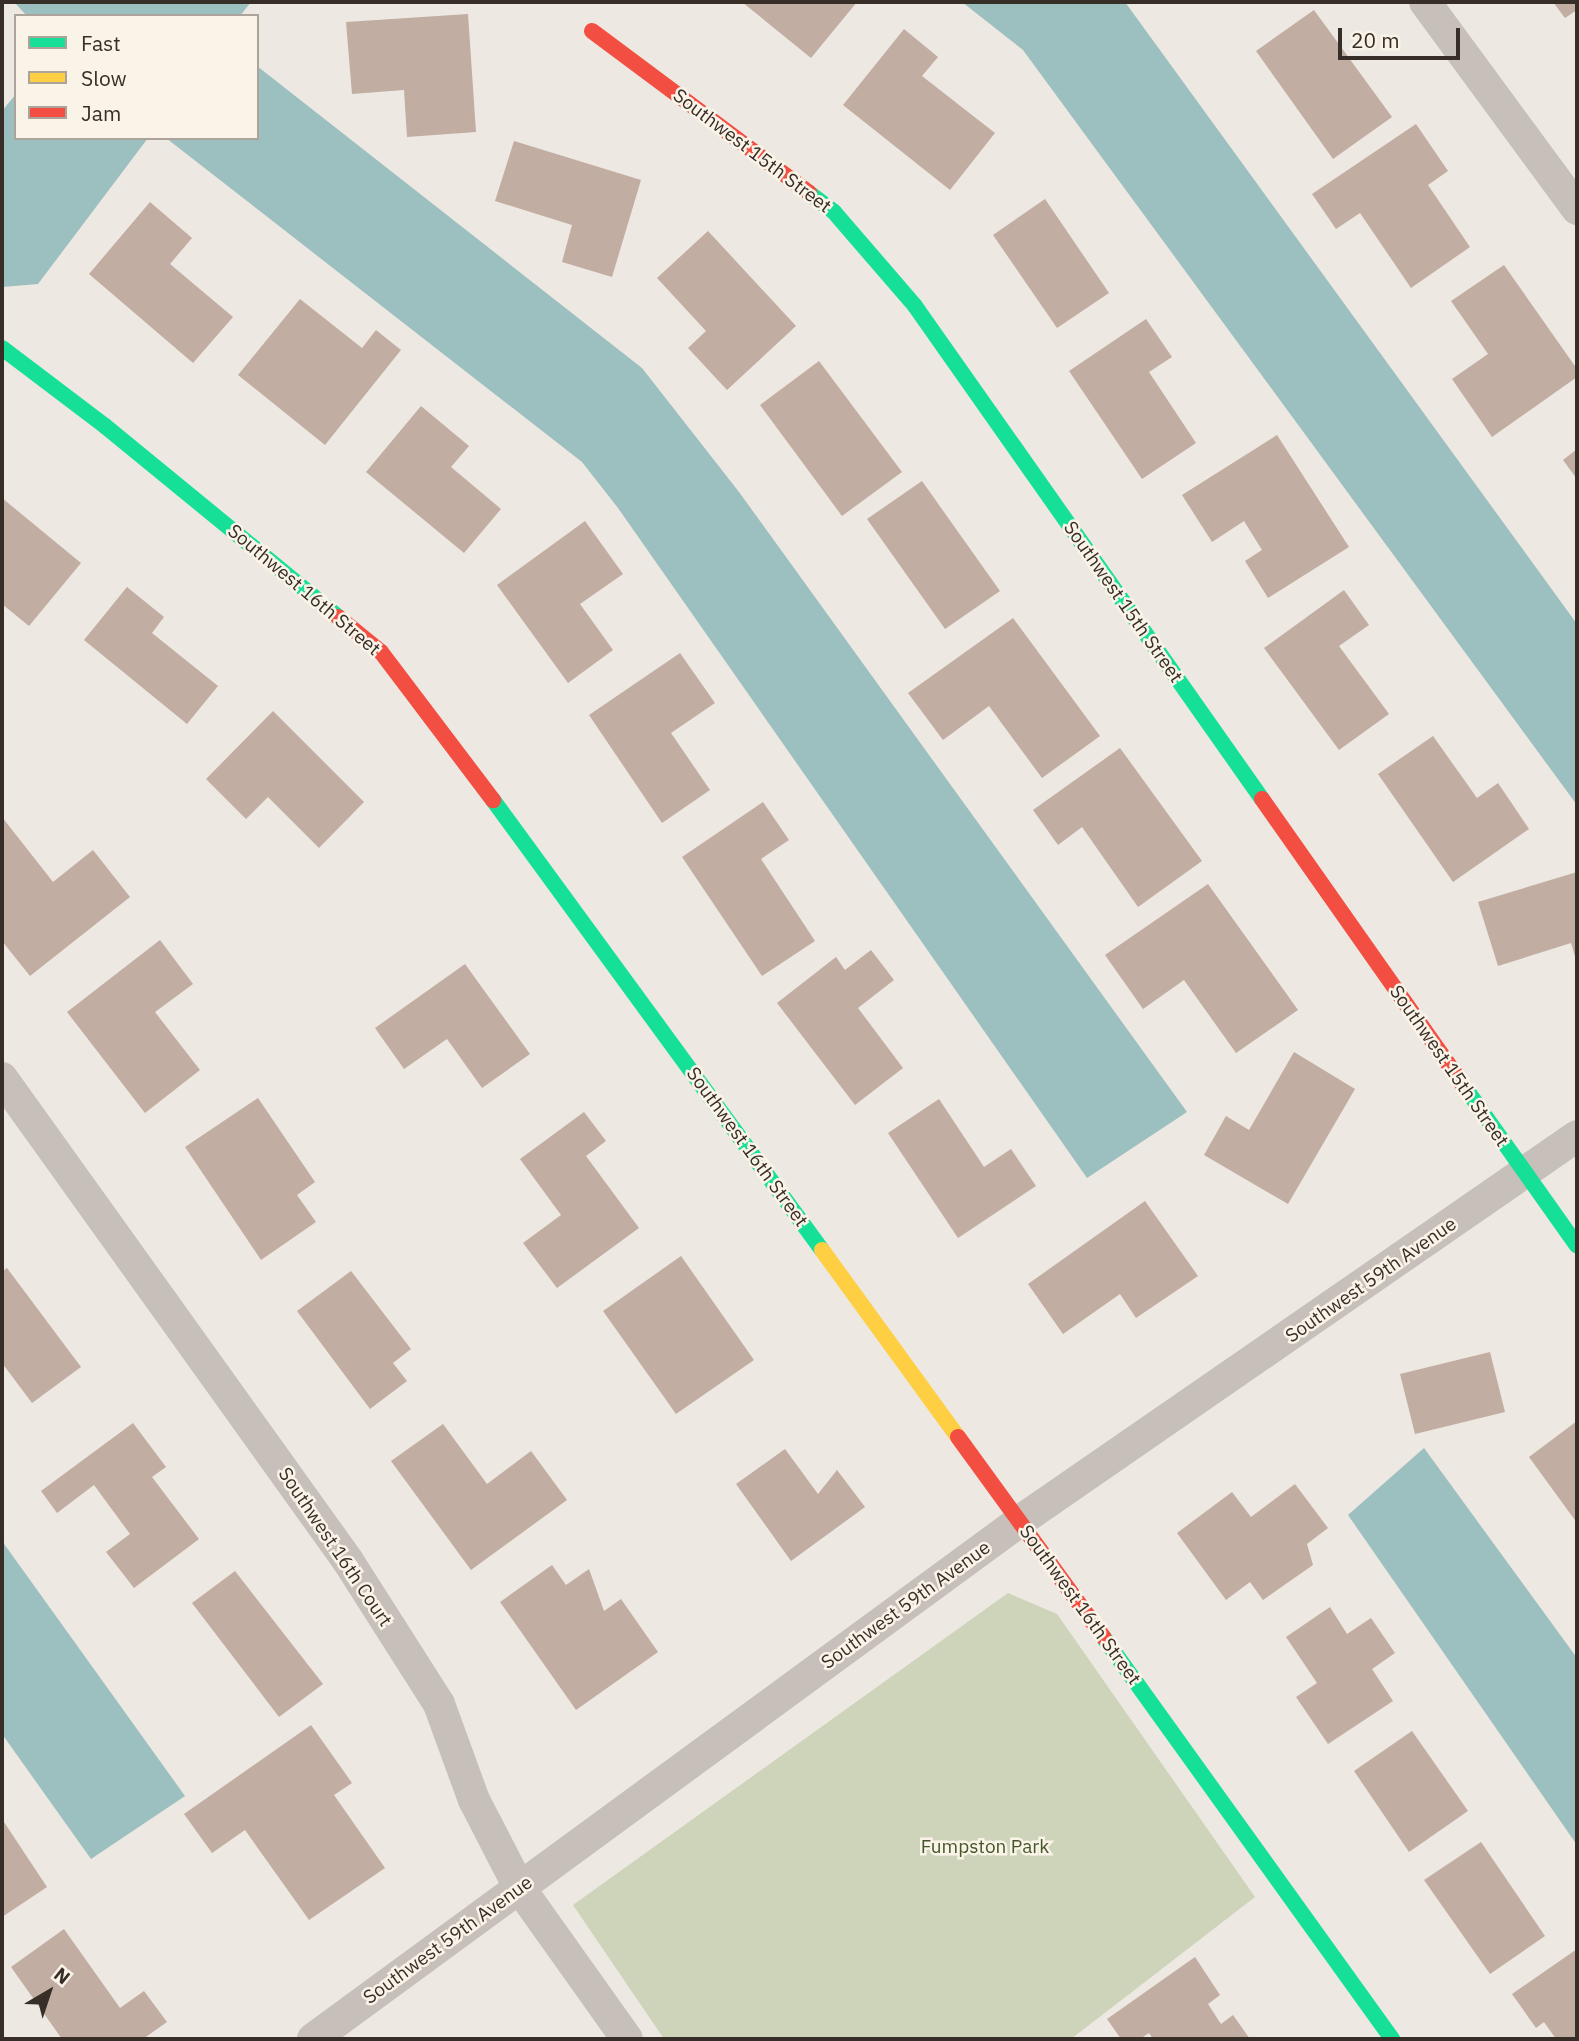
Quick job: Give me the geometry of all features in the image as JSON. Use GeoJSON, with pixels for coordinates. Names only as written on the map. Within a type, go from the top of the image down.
{"type":"FeatureCollection","features":[{"type":"Feature","properties":{"kind":"street"},"geometry":{"type":"LineString","coordinates":[[1425,2],[1577,209]]}},
{"type":"Feature","properties":{"kind":"street","name":"Southwest 15th Street"},"geometry":{"type":"LineString","coordinates":[[592,31],[834,212],[915,306],[1577,1246]]}},
{"type":"Feature","properties":{"kind":"street","name":"Southwest 16th Street"},"geometry":{"type":"LineString","coordinates":[[2,348],[105,426],[381,652],[437,723],[1020,1521],[1392,2039]]}},
{"type":"Feature","properties":{"kind":"street","name":"Southwest 16th Court"},"geometry":{"type":"LineString","coordinates":[[2,1078],[355,1572],[439,1704],[474,1800],[519,1887],[627,2039]]}},
{"type":"Feature","properties":{"kind":"street","name":"Southwest 59th Avenue"},"geometry":{"type":"LineString","coordinates":[[313,2039],[1020,1521],[1577,1136]]}},
{"type":"Feature","properties":{"kind":"green space","name":"Fumpston Park"},"geometry":{"type":"Polygon","coordinates":[[[1008,1593],[1057,1614],[1255,1897],[1071,2039],[664,2039],[573,1905],[1008,1593]]]}},
{"type":"Feature","properties":{"kind":"water"},"geometry":{"type":"Polygon","coordinates":[[[14,2],[251,2],[242,14],[25,14],[14,2]]]}},
{"type":"Feature","properties":{"kind":"water"},"geometry":{"type":"Polygon","coordinates":[[[962,2],[1125,2],[1577,624],[1577,805],[1023,50],[962,2]]]}},
{"type":"Feature","properties":{"kind":"water"},"geometry":{"type":"Polygon","coordinates":[[[259,68],[642,368],[739,492],[1187,1112],[1087,1178],[618,508],[582,462],[169,140],[259,140],[259,68]]]}},
{"type":"Feature","properties":{"kind":"water"},"geometry":{"type":"Polygon","coordinates":[[[14,96],[14,140],[146,140],[38,284],[2,287],[2,111],[14,96]]]}},
{"type":"Feature","properties":{"kind":"water"},"geometry":{"type":"Polygon","coordinates":[[[1424,1448],[1577,1658],[1577,1845],[1348,1515],[1424,1448]]]}},
{"type":"Feature","properties":{"kind":"water"},"geometry":{"type":"Polygon","coordinates":[[[2,1541],[185,1796],[91,1859],[2,1734],[2,1541]]]}},
{"type":"Feature","properties":{"kind":"building"},"geometry":{"type":"Polygon","coordinates":[[[742,2],[857,2],[811,58],[742,2]]]}},
{"type":"Feature","properties":{"kind":"building"},"geometry":{"type":"Polygon","coordinates":[[[1553,2],[1577,2],[1577,10],[1565,18],[1553,2]]]}},
{"type":"Feature","properties":{"kind":"building"},"geometry":{"type":"Polygon","coordinates":[[[1314,10],[1392,117],[1333,159],[1256,51],[1314,10]]]}},
{"type":"Feature","properties":{"kind":"building"},"geometry":{"type":"Polygon","coordinates":[[[468,14],[476,132],[407,137],[404,90],[352,94],[346,22],[468,14]]]}},
{"type":"Feature","properties":{"kind":"building"},"geometry":{"type":"Polygon","coordinates":[[[904,29],[938,57],[922,76],[995,133],[950,190],[843,105],[904,29]]]}},
{"type":"Feature","properties":{"kind":"building"},"geometry":{"type":"Polygon","coordinates":[[[1416,124],[1448,171],[1428,185],[1470,247],[1411,288],[1360,213],[1336,229],[1312,194],[1416,124]]]}},
{"type":"Feature","properties":{"kind":"building"},"geometry":{"type":"Polygon","coordinates":[[[514,141],[641,180],[612,277],[562,262],[572,225],[495,201],[514,141]]]}},
{"type":"Feature","properties":{"kind":"building"},"geometry":{"type":"Polygon","coordinates":[[[1045,199],[1109,293],[1057,328],[993,235],[1045,199]]]}},
{"type":"Feature","properties":{"kind":"building"},"geometry":{"type":"Polygon","coordinates":[[[150,202],[192,238],[170,264],[233,317],[193,363],[89,274],[150,202]]]}},
{"type":"Feature","properties":{"kind":"building"},"geometry":{"type":"Polygon","coordinates":[[[708,231],[796,326],[727,390],[688,348],[706,331],[657,278],[708,231]]]}},
{"type":"Feature","properties":{"kind":"building"},"geometry":{"type":"Polygon","coordinates":[[[1504,265],[1577,369],[1577,377],[1492,437],[1452,379],[1488,354],[1451,301],[1504,265]]]}},
{"type":"Feature","properties":{"kind":"building"},"geometry":{"type":"Polygon","coordinates":[[[300,299],[362,348],[376,330],[401,350],[325,445],[238,375],[300,299]]]}},
{"type":"Feature","properties":{"kind":"building"},"geometry":{"type":"Polygon","coordinates":[[[1146,319],[1172,357],[1149,372],[1196,443],[1142,479],[1069,371],[1146,319]]]}},
{"type":"Feature","properties":{"kind":"building"},"geometry":{"type":"Polygon","coordinates":[[[819,361],[902,472],[842,516],[760,405],[819,361]]]}},
{"type":"Feature","properties":{"kind":"building"},"geometry":{"type":"Polygon","coordinates":[[[421,406],[469,446],[451,467],[501,509],[464,553],[366,472],[421,406]]]}},
{"type":"Feature","properties":{"kind":"building"},"geometry":{"type":"Polygon","coordinates":[[[1277,435],[1349,547],[1268,598],[1245,561],[1262,550],[1244,521],[1212,542],[1182,495],[1277,435]]]}},
{"type":"Feature","properties":{"kind":"building"},"geometry":{"type":"Polygon","coordinates":[[[1577,449],[1577,479],[1563,460],[1577,449]]]}},
{"type":"Feature","properties":{"kind":"building"},"geometry":{"type":"Polygon","coordinates":[[[922,481],[1000,591],[945,629],[867,519],[922,481]]]}},
{"type":"Feature","properties":{"kind":"building"},"geometry":{"type":"Polygon","coordinates":[[[2,498],[81,563],[29,626],[2,604],[2,498]]]}},
{"type":"Feature","properties":{"kind":"building"},"geometry":{"type":"Polygon","coordinates":[[[585,521],[623,574],[580,604],[613,650],[568,683],[497,585],[585,521]]]}},
{"type":"Feature","properties":{"kind":"building"},"geometry":{"type":"Polygon","coordinates":[[[127,587],[164,617],[152,633],[218,686],[187,724],[84,640],[127,587]]]}},
{"type":"Feature","properties":{"kind":"building"},"geometry":{"type":"Polygon","coordinates":[[[1344,590],[1369,625],[1339,646],[1389,714],[1339,750],[1264,648],[1344,590]]]}},
{"type":"Feature","properties":{"kind":"building"},"geometry":{"type":"Polygon","coordinates":[[[1013,618],[1100,736],[1042,778],[989,706],[943,740],[908,693],[1013,618]]]}},
{"type":"Feature","properties":{"kind":"building"},"geometry":{"type":"Polygon","coordinates":[[[680,653],[715,703],[671,733],[710,790],[662,823],[589,715],[680,653]]]}},
{"type":"Feature","properties":{"kind":"building"},"geometry":{"type":"Polygon","coordinates":[[[273,711],[364,802],[319,848],[268,797],[246,819],[206,779],[273,711]]]}},
{"type":"Feature","properties":{"kind":"building"},"geometry":{"type":"Polygon","coordinates":[[[1433,736],[1477,798],[1498,783],[1529,829],[1453,882],[1378,774],[1433,736]]]}},
{"type":"Feature","properties":{"kind":"building"},"geometry":{"type":"Polygon","coordinates":[[[1120,748],[1202,861],[1138,907],[1082,827],[1058,845],[1033,810],[1120,748]]]}},
{"type":"Feature","properties":{"kind":"building"},"geometry":{"type":"Polygon","coordinates":[[[763,802],[789,840],[761,859],[815,941],[762,976],[682,857],[763,802]]]}},
{"type":"Feature","properties":{"kind":"building"},"geometry":{"type":"Polygon","coordinates":[[[2,817],[53,882],[93,850],[130,897],[30,976],[2,941],[2,817]]]}},
{"type":"Feature","properties":{"kind":"building"},"geometry":{"type":"Polygon","coordinates":[[[1577,872],[1577,963],[1571,943],[1498,966],[1478,902],[1577,872]]]}},
{"type":"Feature","properties":{"kind":"building"},"geometry":{"type":"Polygon","coordinates":[[[1208,884],[1298,1010],[1236,1053],[1184,980],[1143,1009],[1105,955],[1208,884]]]}},
{"type":"Feature","properties":{"kind":"building"},"geometry":{"type":"Polygon","coordinates":[[[160,940],[193,984],[155,1012],[200,1070],[145,1113],[67,1012],[160,940]]]}},
{"type":"Feature","properties":{"kind":"building"},"geometry":{"type":"Polygon","coordinates":[[[871,950],[894,980],[858,1008],[903,1068],[855,1105],[777,1003],[836,957],[845,970],[871,950]]]}},
{"type":"Feature","properties":{"kind":"building"},"geometry":{"type":"Polygon","coordinates":[[[465,964],[530,1054],[482,1088],[447,1039],[404,1069],[375,1028],[465,964]]]}},
{"type":"Feature","properties":{"kind":"building"},"geometry":{"type":"Polygon","coordinates":[[[1294,1052],[1355,1089],[1288,1204],[1204,1155],[1226,1116],[1249,1130],[1294,1052]]]}},
{"type":"Feature","properties":{"kind":"building"},"geometry":{"type":"Polygon","coordinates":[[[258,1098],[315,1182],[297,1195],[316,1222],[261,1260],[185,1147],[258,1098]]]}},
{"type":"Feature","properties":{"kind":"building"},"geometry":{"type":"Polygon","coordinates":[[[939,1099],[984,1167],[1011,1149],[1036,1186],[958,1238],[888,1133],[939,1099]]]}},
{"type":"Feature","properties":{"kind":"building"},"geometry":{"type":"Polygon","coordinates":[[[584,1112],[606,1141],[586,1156],[639,1228],[557,1288],[523,1243],[561,1215],[520,1159],[584,1112]]]}},
{"type":"Feature","properties":{"kind":"building"},"geometry":{"type":"Polygon","coordinates":[[[1145,1201],[1198,1276],[1136,1318],[1120,1294],[1063,1334],[1028,1284],[1145,1201]]]}},
{"type":"Feature","properties":{"kind":"building"},"geometry":{"type":"Polygon","coordinates":[[[681,1256],[754,1360],[676,1414],[603,1311],[681,1256]]]}},
{"type":"Feature","properties":{"kind":"building"},"geometry":{"type":"Polygon","coordinates":[[[7,1268],[81,1367],[32,1403],[2,1363],[2,1272],[7,1268]]]}},
{"type":"Feature","properties":{"kind":"building"},"geometry":{"type":"Polygon","coordinates":[[[351,1271],[411,1349],[393,1363],[407,1381],[370,1409],[297,1311],[351,1271]]]}},
{"type":"Feature","properties":{"kind":"building"},"geometry":{"type":"Polygon","coordinates":[[[1490,1352],[1505,1412],[1415,1434],[1400,1374],[1490,1352]]]}},
{"type":"Feature","properties":{"kind":"building"},"geometry":{"type":"Polygon","coordinates":[[[1577,1421],[1577,1523],[1529,1457],[1577,1421]]]}},
{"type":"Feature","properties":{"kind":"building"},"geometry":{"type":"Polygon","coordinates":[[[133,1423],[166,1467],[152,1477],[199,1539],[134,1588],[106,1552],[130,1534],[94,1485],[57,1513],[41,1491],[133,1423]]]}},
{"type":"Feature","properties":{"kind":"building"},"geometry":{"type":"Polygon","coordinates":[[[443,1424],[487,1484],[531,1451],[567,1500],[471,1570],[391,1461],[443,1424]]]}},
{"type":"Feature","properties":{"kind":"building"},"geometry":{"type":"Polygon","coordinates":[[[785,1449],[818,1494],[837,1470],[865,1507],[791,1561],[736,1484],[785,1449]]]}},
{"type":"Feature","properties":{"kind":"building"},"geometry":{"type":"Polygon","coordinates":[[[1295,1484],[1328,1528],[1307,1544],[1313,1565],[1263,1600],[1250,1582],[1226,1600],[1177,1533],[1232,1492],[1251,1517],[1295,1484]]]}},
{"type":"Feature","properties":{"kind":"building"},"geometry":{"type":"Polygon","coordinates":[[[552,1565],[566,1585],[589,1569],[604,1611],[621,1599],[658,1652],[576,1710],[500,1602],[552,1565]]]}},
{"type":"Feature","properties":{"kind":"building"},"geometry":{"type":"Polygon","coordinates":[[[235,1571],[323,1684],[279,1717],[192,1603],[235,1571]]]}},
{"type":"Feature","properties":{"kind":"building"},"geometry":{"type":"Polygon","coordinates":[[[1330,1607],[1347,1634],[1371,1618],[1395,1653],[1372,1669],[1393,1701],[1328,1744],[1296,1697],[1317,1683],[1286,1637],[1330,1607]]]}},
{"type":"Feature","properties":{"kind":"building"},"geometry":{"type":"Polygon","coordinates":[[[311,1725],[352,1783],[334,1795],[385,1868],[309,1920],[245,1830],[212,1853],[184,1814],[311,1725]]]}},
{"type":"Feature","properties":{"kind":"building"},"geometry":{"type":"Polygon","coordinates":[[[1412,1731],[1468,1811],[1409,1852],[1354,1771],[1412,1731]]]}},
{"type":"Feature","properties":{"kind":"building"},"geometry":{"type":"Polygon","coordinates":[[[2,1819],[47,1887],[2,1917],[2,1819]]]}},
{"type":"Feature","properties":{"kind":"building"},"geometry":{"type":"Polygon","coordinates":[[[1481,1842],[1545,1936],[1490,1974],[1424,1880],[1481,1842]]]}},
{"type":"Feature","properties":{"kind":"building"},"geometry":{"type":"Polygon","coordinates":[[[64,1929],[120,2008],[144,1991],[167,2022],[143,2039],[62,2039],[11,1967],[64,1929]]]}},
{"type":"Feature","properties":{"kind":"building"},"geometry":{"type":"Polygon","coordinates":[[[1577,1949],[1577,2039],[1556,2039],[1544,2022],[1536,2028],[1512,1994],[1577,1949]]]}},
{"type":"Feature","properties":{"kind":"building"},"geometry":{"type":"Polygon","coordinates":[[[1195,1957],[1220,1995],[1208,2004],[1221,2024],[1233,2015],[1250,2039],[1153,2039],[1149,2033],[1140,2039],[1121,2039],[1107,2019],[1195,1957]]]}},
{"type":"Feature","properties":{"kind":"traffic: fast"},"geometry":{"type":"LineString","coordinates":[[809,193],[834,212],[915,306],[1262,799]]}},
{"type":"Feature","properties":{"kind":"traffic: fast"},"geometry":{"type":"LineString","coordinates":[[2,348],[105,426],[338,617]]}},
{"type":"Feature","properties":{"kind":"traffic: fast"},"geometry":{"type":"LineString","coordinates":[[493,800],[822,1250]]}},
{"type":"Feature","properties":{"kind":"traffic: fast"},"geometry":{"type":"LineString","coordinates":[[1466,1089],[1577,1246]]}},
{"type":"Feature","properties":{"kind":"traffic: fast"},"geometry":{"type":"LineString","coordinates":[[1104,1638],[1392,2039]]}},
{"type":"Feature","properties":{"kind":"traffic: slow"},"geometry":{"type":"LineString","coordinates":[[822,1250],[958,1437]]}},
{"type":"Feature","properties":{"kind":"traffic: jam"},"geometry":{"type":"LineString","coordinates":[[592,31],[809,193]]}},
{"type":"Feature","properties":{"kind":"traffic: jam"},"geometry":{"type":"LineString","coordinates":[[338,617],[381,652],[493,800]]}},
{"type":"Feature","properties":{"kind":"traffic: jam"},"geometry":{"type":"LineString","coordinates":[[1262,799],[1466,1089]]}},
{"type":"Feature","properties":{"kind":"traffic: jam"},"geometry":{"type":"LineString","coordinates":[[958,1437],[1104,1638]]}}]}
